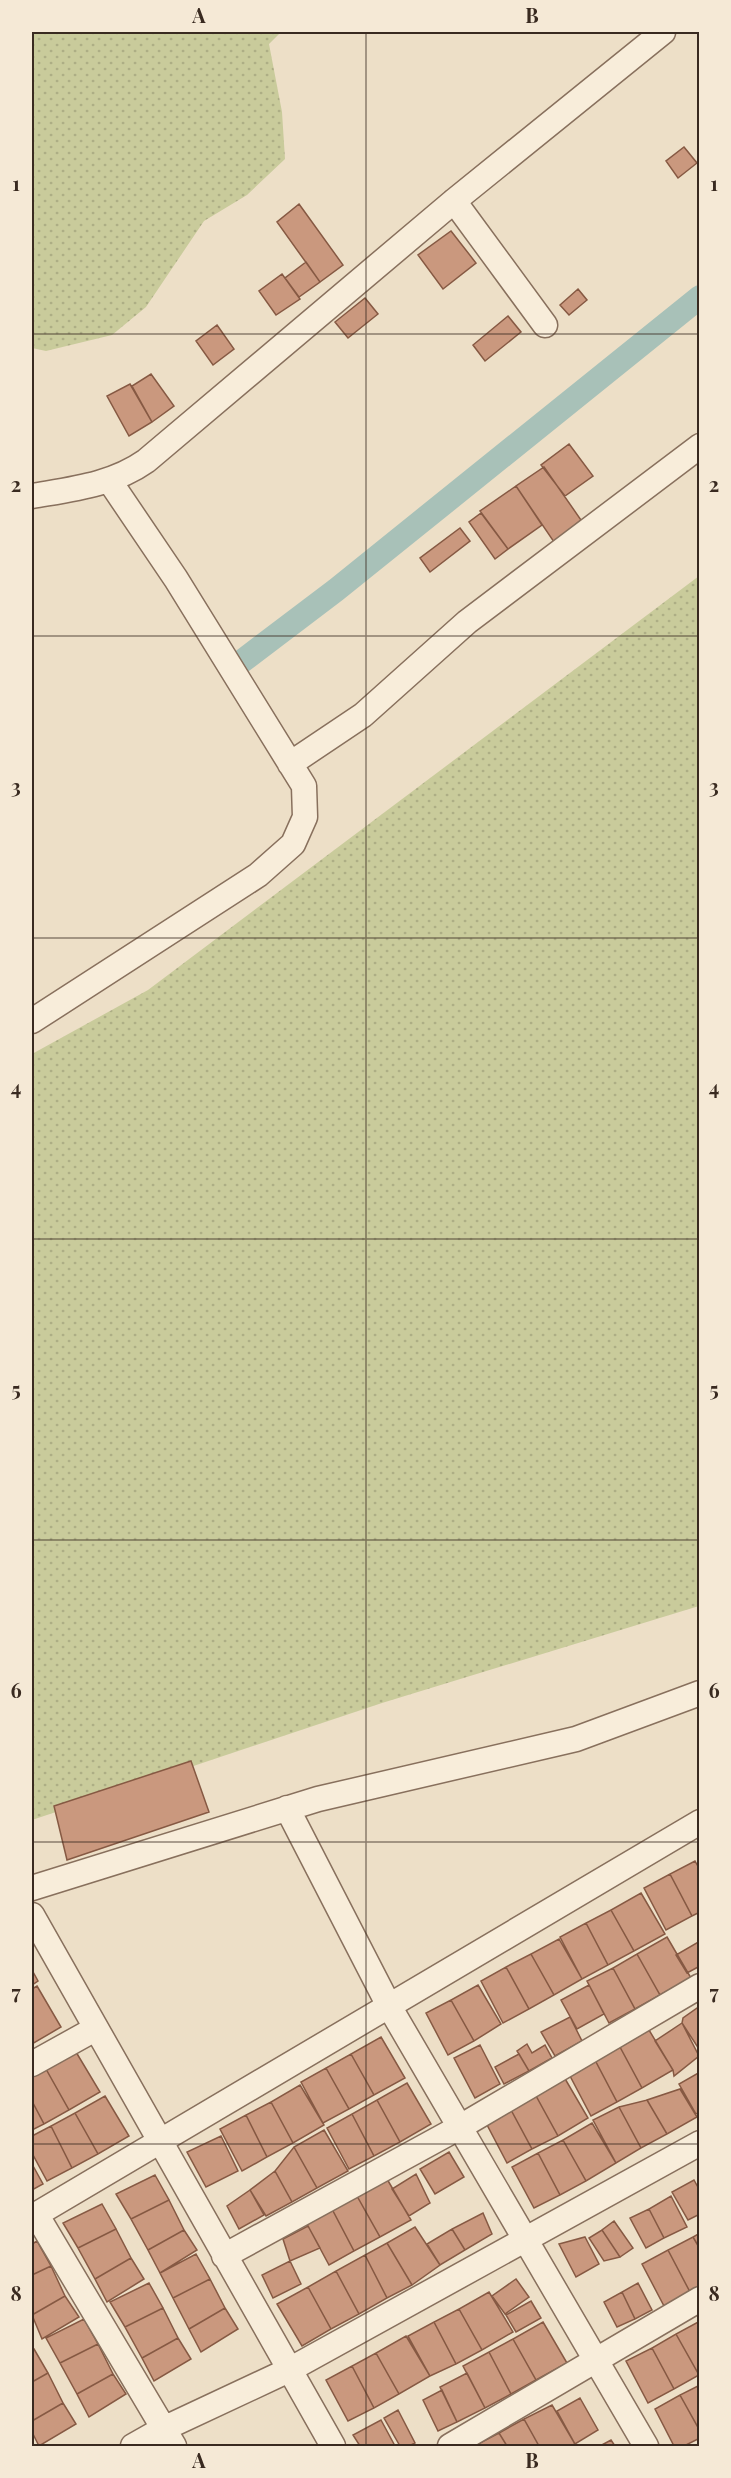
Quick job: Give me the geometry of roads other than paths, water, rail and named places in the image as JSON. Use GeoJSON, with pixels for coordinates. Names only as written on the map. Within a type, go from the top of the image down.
{"type":"FeatureCollection","features":[{"type":"Feature","properties":{"kind":"street"},"geometry":{"type":"LineString","coordinates":[[32,496],[109,480],[130,472],[146,461],[454,201],[663,32]]}},
{"type":"Feature","properties":{"kind":"street"},"geometry":{"type":"LineString","coordinates":[[454,201],[545,325]]}},
{"type":"Feature","properties":{"kind":"street"},"geometry":{"type":"LineString","coordinates":[[290,764],[363,715],[467,622],[699,446]]}},
{"type":"Feature","properties":{"kind":"street"},"geometry":{"type":"LineString","coordinates":[[32,1021],[258,875],[293,844],[305,818],[304,786],[176,579],[109,480]]}},
{"type":"Feature","properties":{"kind":"street"},"geometry":{"type":"LineString","coordinates":[[32,1888],[287,1808],[576,1739],[699,1693]]}},
{"type":"Feature","properties":{"kind":"street"},"geometry":{"type":"LineString","coordinates":[[287,1808],[389,2006],[646,2446]]}},
{"type":"Feature","properties":{"kind":"street"},"geometry":{"type":"LineString","coordinates":[[169,2438],[34,2216],[699,1822]]}},
{"type":"Feature","properties":{"kind":"street"},"geometry":{"type":"LineString","coordinates":[[32,1915],[333,2446]]}},
{"type":"Feature","properties":{"kind":"street"},"geometry":{"type":"LineString","coordinates":[[224,2256],[460,2127],[699,1986]]}},
{"type":"Feature","properties":{"kind":"street"},"geometry":{"type":"LineString","coordinates":[[32,2064],[95,2029]]}},
{"type":"Feature","properties":{"kind":"street"},"geometry":{"type":"LineString","coordinates":[[133,2446],[169,2438],[699,2143]]}},
{"type":"Feature","properties":{"kind":"street"},"geometry":{"type":"LineString","coordinates":[[450,2446],[699,2299]]}},
{"type":"Feature","properties":{"kind":"waterway"},"geometry":{"type":"LineString","coordinates":[[241,662],[336,590],[700,297]]}}]}
